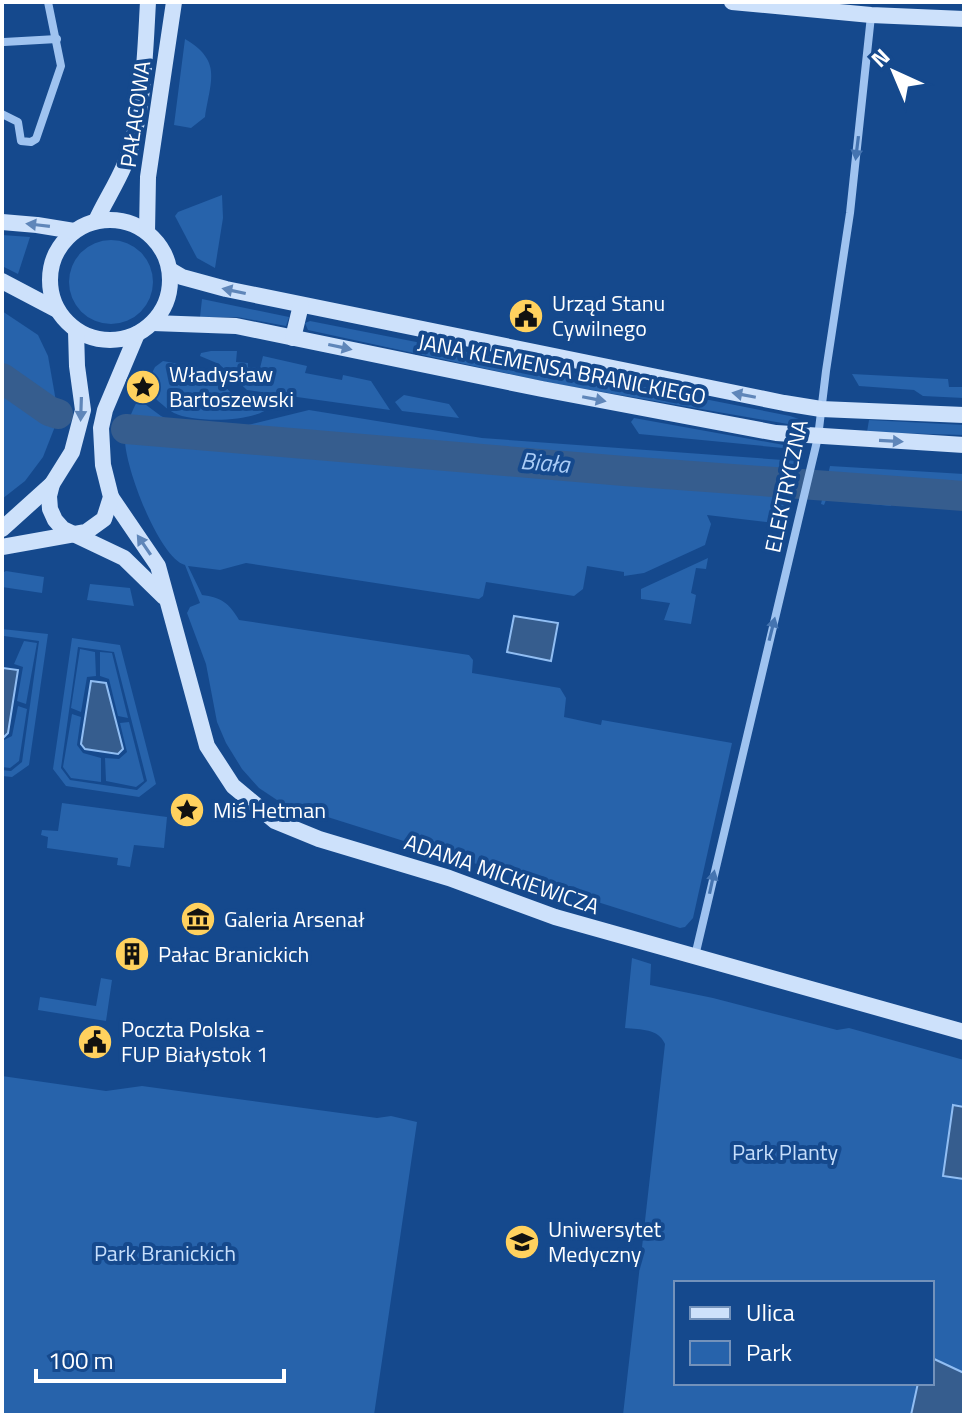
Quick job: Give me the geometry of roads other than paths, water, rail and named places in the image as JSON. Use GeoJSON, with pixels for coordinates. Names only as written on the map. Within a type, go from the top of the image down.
{"type":"FeatureCollection","features":[{"type":"Feature","properties":{"kind":"main road","name":"PAŁACOWA"},"geometry":{"type":"LineString","coordinates":[[96,221],[124,167],[133,137],[145,53],[148,2]]}},
{"type":"Feature","properties":{"kind":"main road","name":"PAŁACOWA"},"geometry":{"type":"LineString","coordinates":[[147,232],[148,177],[174,2]]}},
{"type":"Feature","properties":{"kind":"main road"},"geometry":{"type":"LineString","coordinates":[[732,2],[871,15],[964,19]]}},
{"type":"Feature","properties":{"kind":"main road"},"geometry":{"type":"LineString","coordinates":[[114,219],[131,223],[147,232],[165,255],[170,270],[168,299],[153,323],[122,340],[106,341],[76,331],[57,310],[51,296],[50,267],[63,241],[74,231],[96,221],[114,219]]}},
{"type":"Feature","properties":{"kind":"main road"},"geometry":{"type":"LineString","coordinates":[[2,222],[74,231]]}},
{"type":"Feature","properties":{"kind":"main road","name":"JANA KLEMENSA BRANICKIEGO"},"geometry":{"type":"LineString","coordinates":[[170,270],[200,282],[301,305],[821,409],[964,415]]}},
{"type":"Feature","properties":{"kind":"main road"},"geometry":{"type":"LineString","coordinates":[[2,281],[57,310]]}},
{"type":"Feature","properties":{"kind":"main road"},"geometry":{"type":"LineString","coordinates":[[293,338],[301,305]]}},
{"type":"Feature","properties":{"kind":"main road","name":"JANA KLEMENSA BRANICKIEGO"},"geometry":{"type":"LineString","coordinates":[[153,323],[236,326],[724,424],[818,437],[964,445]]}},
{"type":"Feature","properties":{"kind":"main road"},"geometry":{"type":"LineString","coordinates":[[2,529],[52,484],[75,445],[83,410],[76,331]]}},
{"type":"Feature","properties":{"kind":"main road"},"geometry":{"type":"LineString","coordinates":[[2,547],[74,534],[96,527],[104,519],[111,497],[101,449],[101,428],[137,334]]}},
{"type":"Feature","properties":{"kind":"main road"},"geometry":{"type":"LineString","coordinates":[[52,484],[50,509],[63,529],[74,534]]}},
{"type":"Feature","properties":{"kind":"main road","name":"ADAMA MICKIEWICZA"},"geometry":{"type":"LineString","coordinates":[[111,497],[158,566],[207,746],[233,786],[275,821],[319,839],[449,878],[555,917],[964,1032]]}},
{"type":"Feature","properties":{"kind":"main road","name":"ADAMA MICKIEWICZA"},"geometry":{"type":"LineString","coordinates":[[74,534],[124,558],[165,599]]}},
{"type":"Feature","properties":{"kind":"street"},"geometry":{"type":"LineString","coordinates":[[2,114],[18,122],[21,141],[36,139],[61,66],[48,2]]}},
{"type":"Feature","properties":{"kind":"street","name":"ELEKTRYCZNA"},"geometry":{"type":"LineString","coordinates":[[695,958],[818,437],[850,213],[871,15]]}},
{"type":"Feature","properties":{"kind":"street"},"geometry":{"type":"LineString","coordinates":[[4,42],[57,39]]}},
{"type":"Feature","properties":{"kind":"waterway","name":"Biała"},"geometry":{"type":"LineString","coordinates":[[2,378],[58,414]]}},
{"type":"Feature","properties":{"kind":"waterway","name":"Biała"},"geometry":{"type":"LineString","coordinates":[[126,429],[964,496]]}},
{"type":"Feature","properties":{"kind":"place","name":"Urząd Stanu Cywilnego"},"geometry":{"type":"Point","coordinates":[526,316]}},
{"type":"Feature","properties":{"kind":"place","name":"Władysław Bartoszewski"},"geometry":{"type":"Point","coordinates":[143,387]}},
{"type":"Feature","properties":{"kind":"place","name":"Miś Hetman"},"geometry":{"type":"Point","coordinates":[187,810]}},
{"type":"Feature","properties":{"kind":"place","name":"Galeria Arsenał"},"geometry":{"type":"Point","coordinates":[198,919]}},
{"type":"Feature","properties":{"kind":"place","name":"Pałac Branickich"},"geometry":{"type":"Point","coordinates":[132,954]}},
{"type":"Feature","properties":{"kind":"place","name":"Poczta Polska - FUP Białystok 1"},"geometry":{"type":"Point","coordinates":[95,1042]}},
{"type":"Feature","properties":{"kind":"place","name":"Uniwersytet Medyczny"},"geometry":{"type":"Point","coordinates":[522,1242]}},
{"type":"Feature","properties":{"kind":"park label","name":"Park Planty"},"geometry":{"type":"Point","coordinates":[785,1152]}},
{"type":"Feature","properties":{"kind":"park label","name":"Park Branickich"},"geometry":{"type":"Point","coordinates":[165,1253]}}]}
